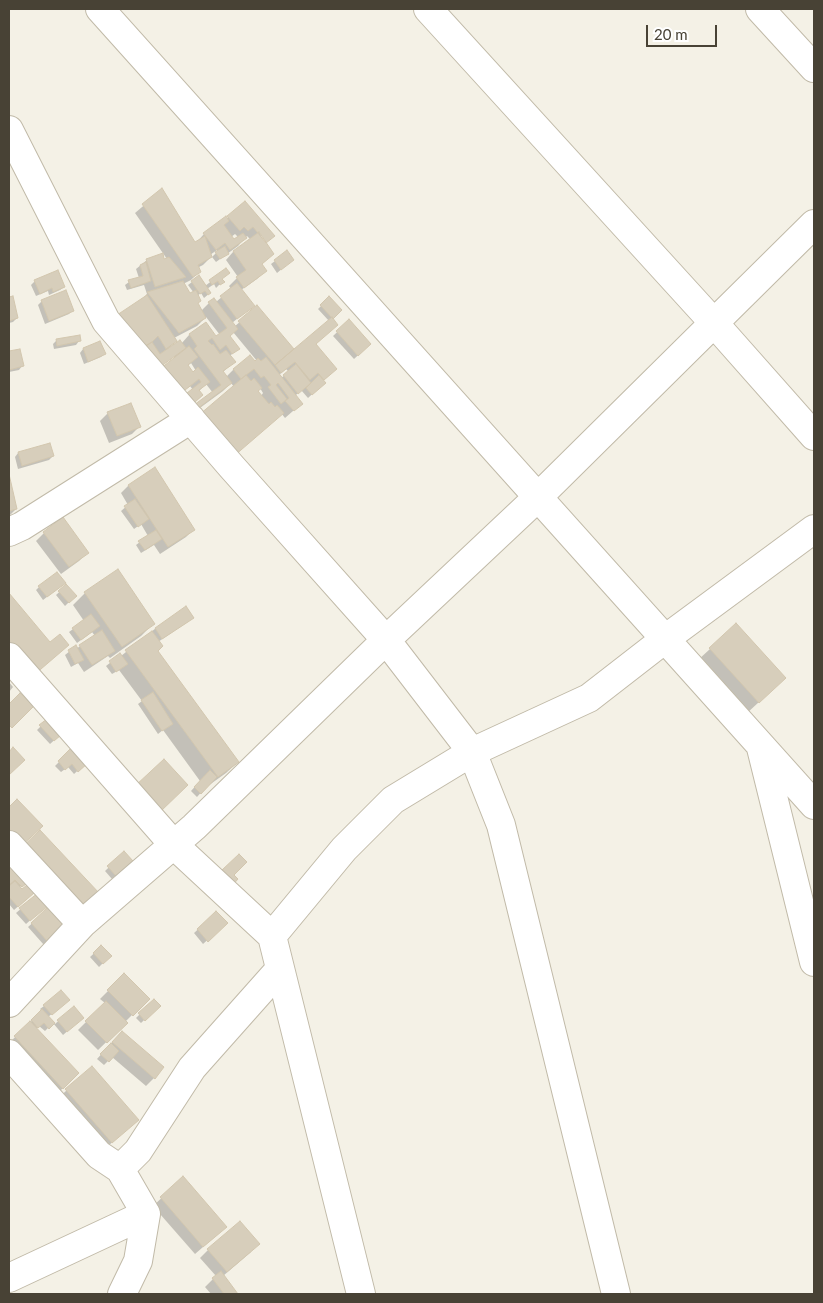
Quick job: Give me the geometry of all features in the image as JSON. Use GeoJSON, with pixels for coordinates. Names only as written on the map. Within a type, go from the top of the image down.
{"type":"FeatureCollection","features":[{"type":"Feature","properties":{"kind":"street"},"geometry":{"type":"LineString","coordinates":[[100,9],[814,805]]}},
{"type":"Feature","properties":{"kind":"street"},"geometry":{"type":"LineString","coordinates":[[428,9],[714,323],[814,436]]}},
{"type":"Feature","properties":{"kind":"street"},"geometry":{"type":"LineString","coordinates":[[760,9],[814,68]]}},
{"type":"Feature","properties":{"kind":"street"},"geometry":{"type":"LineString","coordinates":[[9,130],[106,321],[386,640],[472,752],[501,825],[616,1294]]}},
{"type":"Feature","properties":{"kind":"street"},"geometry":{"type":"LineString","coordinates":[[9,1003],[82,924],[194,827],[386,640],[538,497],[814,224]]}},
{"type":"Feature","properties":{"kind":"street"},"geometry":{"type":"LineString","coordinates":[[9,532],[22,526],[191,419]]}},
{"type":"Feature","properties":{"kind":"street"},"geometry":{"type":"LineString","coordinates":[[272,936],[344,849],[393,800],[472,752],[589,698],[665,639],[814,529]]}},
{"type":"Feature","properties":{"kind":"street"},"geometry":{"type":"LineString","coordinates":[[9,657],[174,845],[272,936],[361,1294]]}},
{"type":"Feature","properties":{"kind":"street"},"geometry":{"type":"LineString","coordinates":[[760,744],[814,962]]}},
{"type":"Feature","properties":{"kind":"street"},"geometry":{"type":"LineString","coordinates":[[9,845],[82,924]]}},
{"type":"Feature","properties":{"kind":"street"},"geometry":{"type":"LineString","coordinates":[[120,1169],[138,1152],[192,1068],[280,969]]}},
{"type":"Feature","properties":{"kind":"street"},"geometry":{"type":"LineString","coordinates":[[9,1054],[98,1155],[120,1169],[146,1214],[138,1261],[122,1294]]}},
{"type":"Feature","properties":{"kind":"street"},"geometry":{"type":"LineString","coordinates":[[9,1278],[146,1214]]}},
{"type":"Feature","properties":{"kind":"building"},"geometry":{"type":"Polygon","coordinates":[[[162,188],[195,242],[205,236],[212,257],[198,265],[201,272],[193,277],[142,204],[162,188]]]}},
{"type":"Feature","properties":{"kind":"building"},"geometry":{"type":"Polygon","coordinates":[[[245,201],[275,236],[266,243],[253,227],[248,231],[244,227],[240,231],[227,216],[245,201]]]}},
{"type":"Feature","properties":{"kind":"building"},"geometry":{"type":"Polygon","coordinates":[[[226,216],[229,221],[224,225],[234,239],[243,233],[247,238],[230,250],[225,243],[216,250],[203,233],[226,216]]]}},
{"type":"Feature","properties":{"kind":"building"},"geometry":{"type":"Polygon","coordinates":[[[259,232],[274,254],[262,264],[267,271],[244,288],[236,277],[246,270],[233,251],[259,232]]]}},
{"type":"Feature","properties":{"kind":"building"},"geometry":{"type":"Polygon","coordinates":[[[225,246],[229,254],[220,259],[215,252],[225,246]]]}},
{"type":"Feature","properties":{"kind":"building"},"geometry":{"type":"Polygon","coordinates":[[[287,250],[294,260],[281,270],[274,260],[287,250]]]}},
{"type":"Feature","properties":{"kind":"building"},"geometry":{"type":"Polygon","coordinates":[[[163,253],[164,259],[169,257],[186,277],[155,287],[146,259],[163,253]]]}},
{"type":"Feature","properties":{"kind":"building"},"geometry":{"type":"Polygon","coordinates":[[[146,262],[151,281],[131,288],[128,280],[143,276],[140,265],[146,262]]]}},
{"type":"Feature","properties":{"kind":"building"},"geometry":{"type":"Polygon","coordinates":[[[226,268],[230,273],[222,279],[225,282],[220,285],[218,281],[212,285],[209,280],[226,268]]]}},
{"type":"Feature","properties":{"kind":"building"},"geometry":{"type":"Polygon","coordinates":[[[58,270],[65,287],[53,292],[52,288],[40,294],[34,280],[58,270]]]}},
{"type":"Feature","properties":{"kind":"building"},"geometry":{"type":"Polygon","coordinates":[[[199,275],[211,293],[208,295],[205,291],[200,294],[191,281],[199,275]]]}},
{"type":"Feature","properties":{"kind":"building"},"geometry":{"type":"Polygon","coordinates":[[[183,281],[190,293],[196,290],[201,301],[198,303],[206,318],[179,333],[147,292],[183,281]]]}},
{"type":"Feature","properties":{"kind":"building"},"geometry":{"type":"Polygon","coordinates":[[[237,283],[255,306],[237,319],[220,296],[237,283]]]}},
{"type":"Feature","properties":{"kind":"building"},"geometry":{"type":"Polygon","coordinates":[[[66,290],[74,311],[49,321],[41,300],[66,290]]]}},
{"type":"Feature","properties":{"kind":"building"},"geometry":{"type":"Polygon","coordinates":[[[147,295],[177,341],[166,349],[158,336],[140,349],[117,315],[147,295]]]}},
{"type":"Feature","properties":{"kind":"building"},"geometry":{"type":"Polygon","coordinates":[[[13,296],[18,318],[9,321],[9,297],[13,296]]]}},
{"type":"Feature","properties":{"kind":"building"},"geometry":{"type":"Polygon","coordinates":[[[329,296],[342,310],[333,319],[320,305],[329,296]]]}},
{"type":"Feature","properties":{"kind":"building"},"geometry":{"type":"Polygon","coordinates":[[[214,298],[238,329],[230,336],[240,349],[232,354],[226,345],[220,350],[212,338],[208,341],[213,344],[220,354],[226,350],[236,362],[223,371],[232,383],[197,409],[194,405],[221,385],[194,349],[197,346],[189,334],[206,322],[216,336],[227,328],[208,302],[214,298]]]}},
{"type":"Feature","properties":{"kind":"building"},"geometry":{"type":"Polygon","coordinates":[[[257,305],[294,349],[275,365],[238,321],[257,305]]]}},
{"type":"Feature","properties":{"kind":"building"},"geometry":{"type":"Polygon","coordinates":[[[332,317],[338,325],[316,344],[337,369],[324,380],[318,373],[310,380],[295,362],[281,373],[275,365],[332,317]]]}},
{"type":"Feature","properties":{"kind":"building"},"geometry":{"type":"Polygon","coordinates":[[[349,319],[371,344],[358,356],[336,331],[349,319]]]}},
{"type":"Feature","properties":{"kind":"building"},"geometry":{"type":"Polygon","coordinates":[[[80,335],[81,341],[57,346],[56,339],[80,335]]]}},
{"type":"Feature","properties":{"kind":"building"},"geometry":{"type":"Polygon","coordinates":[[[180,340],[186,348],[156,370],[142,349],[152,342],[160,354],[180,340]]]}},
{"type":"Feature","properties":{"kind":"building"},"geometry":{"type":"Polygon","coordinates":[[[100,341],[106,354],[88,362],[83,348],[100,341]]]}},
{"type":"Feature","properties":{"kind":"building"},"geometry":{"type":"Polygon","coordinates":[[[189,346],[198,357],[188,365],[193,372],[198,367],[210,382],[199,390],[203,395],[195,402],[187,393],[201,382],[199,379],[180,394],[160,369],[189,346]]]}},
{"type":"Feature","properties":{"kind":"building"},"geometry":{"type":"Polygon","coordinates":[[[20,349],[24,366],[9,370],[9,351],[20,349]]]}},
{"type":"Feature","properties":{"kind":"building"},"geometry":{"type":"Polygon","coordinates":[[[250,355],[255,361],[258,358],[261,361],[266,357],[303,404],[294,411],[285,401],[289,398],[278,383],[276,385],[287,399],[281,404],[268,387],[271,385],[264,376],[261,378],[254,369],[241,379],[233,369],[250,355]]]}},
{"type":"Feature","properties":{"kind":"building"},"geometry":{"type":"Polygon","coordinates":[[[296,364],[311,383],[298,394],[283,375],[296,364]]]}},
{"type":"Feature","properties":{"kind":"building"},"geometry":{"type":"Polygon","coordinates":[[[246,375],[251,381],[254,378],[262,388],[258,391],[269,404],[271,402],[275,407],[277,405],[284,413],[234,456],[199,415],[246,375]]]}},
{"type":"Feature","properties":{"kind":"building"},"geometry":{"type":"Polygon","coordinates":[[[319,375],[326,383],[312,395],[306,388],[319,375]]]}},
{"type":"Feature","properties":{"kind":"building"},"geometry":{"type":"Polygon","coordinates":[[[131,403],[141,427],[117,436],[107,412],[131,403]]]}},
{"type":"Feature","properties":{"kind":"building"},"geometry":{"type":"Polygon","coordinates":[[[50,443],[54,456],[22,466],[18,452],[50,443]]]}},
{"type":"Feature","properties":{"kind":"building"},"geometry":{"type":"Polygon","coordinates":[[[155,467],[195,530],[168,547],[128,485],[155,467]]]}},
{"type":"Feature","properties":{"kind":"building"},"geometry":{"type":"Polygon","coordinates":[[[9,474],[17,509],[9,511],[9,474]]]}},
{"type":"Feature","properties":{"kind":"building"},"geometry":{"type":"Polygon","coordinates":[[[135,499],[149,519],[138,527],[124,506],[135,499]]]}},
{"type":"Feature","properties":{"kind":"building"},"geometry":{"type":"Polygon","coordinates":[[[63,517],[89,553],[69,567],[43,532],[63,517]]]}},
{"type":"Feature","properties":{"kind":"building"},"geometry":{"type":"Polygon","coordinates":[[[156,530],[162,539],[145,550],[138,541],[156,530]]]}},
{"type":"Feature","properties":{"kind":"building"},"geometry":{"type":"Polygon","coordinates":[[[118,569],[155,624],[122,647],[84,592],[118,569]]]}},
{"type":"Feature","properties":{"kind":"building"},"geometry":{"type":"Polygon","coordinates":[[[57,572],[66,583],[47,597],[38,586],[57,572]]]}},
{"type":"Feature","properties":{"kind":"building"},"geometry":{"type":"Polygon","coordinates":[[[66,584],[77,596],[69,603],[58,591],[66,584]]]}},
{"type":"Feature","properties":{"kind":"building"},"geometry":{"type":"Polygon","coordinates":[[[9,593],[50,642],[60,634],[69,645],[34,675],[9,644],[9,593]]]}},
{"type":"Feature","properties":{"kind":"building"},"geometry":{"type":"Polygon","coordinates":[[[186,606],[194,618],[162,639],[155,628],[186,606]]]}},
{"type":"Feature","properties":{"kind":"building"},"geometry":{"type":"Polygon","coordinates":[[[91,614],[100,626],[81,640],[72,628],[91,614]]]}},
{"type":"Feature","properties":{"kind":"building"},"geometry":{"type":"Polygon","coordinates":[[[736,623],[786,678],[759,703],[709,648],[736,623]]]}},
{"type":"Feature","properties":{"kind":"building"},"geometry":{"type":"Polygon","coordinates":[[[102,630],[115,651],[92,665],[79,645],[102,630]]]}},
{"type":"Feature","properties":{"kind":"building"},"geometry":{"type":"Polygon","coordinates":[[[152,631],[163,646],[158,651],[239,762],[218,777],[125,650],[152,631]]]}},
{"type":"Feature","properties":{"kind":"building"},"geometry":{"type":"Polygon","coordinates":[[[76,645],[84,660],[75,664],[68,650],[76,645]]]}},
{"type":"Feature","properties":{"kind":"building"},"geometry":{"type":"Polygon","coordinates":[[[120,653],[128,664],[116,672],[109,661],[120,653]]]}},
{"type":"Feature","properties":{"kind":"building"},"geometry":{"type":"Polygon","coordinates":[[[153,692],[173,724],[162,731],[141,700],[153,692]]]}},
{"type":"Feature","properties":{"kind":"building"},"geometry":{"type":"Polygon","coordinates":[[[20,693],[34,706],[12,728],[9,725],[9,704],[20,693]]]}},
{"type":"Feature","properties":{"kind":"building"},"geometry":{"type":"Polygon","coordinates":[[[47,719],[61,735],[54,741],[39,725],[47,719]]]}},
{"type":"Feature","properties":{"kind":"building"},"geometry":{"type":"Polygon","coordinates":[[[13,747],[25,760],[9,775],[9,752],[13,747]]]}},
{"type":"Feature","properties":{"kind":"building"},"geometry":{"type":"Polygon","coordinates":[[[72,747],[88,763],[78,772],[72,764],[65,770],[58,761],[72,747]]]}},
{"type":"Feature","properties":{"kind":"building"},"geometry":{"type":"Polygon","coordinates":[[[164,759],[188,785],[160,812],[135,786],[164,759]]]}},
{"type":"Feature","properties":{"kind":"building"},"geometry":{"type":"Polygon","coordinates":[[[210,770],[217,777],[201,794],[194,787],[210,770]]]}},
{"type":"Feature","properties":{"kind":"building"},"geometry":{"type":"Polygon","coordinates":[[[17,799],[43,826],[18,849],[9,839],[9,807],[17,799]]]}},
{"type":"Feature","properties":{"kind":"building"},"geometry":{"type":"Polygon","coordinates":[[[40,830],[100,894],[79,913],[19,850],[40,830]]]}},
{"type":"Feature","properties":{"kind":"building"},"geometry":{"type":"Polygon","coordinates":[[[124,851],[133,861],[116,876],[107,866],[124,851]]]}},
{"type":"Feature","properties":{"kind":"building"},"geometry":{"type":"Polygon","coordinates":[[[239,854],[247,862],[234,875],[238,879],[230,888],[221,879],[226,874],[222,870],[239,854]]]}},
{"type":"Feature","properties":{"kind":"building"},"geometry":{"type":"Polygon","coordinates":[[[11,866],[26,884],[22,887],[15,880],[9,885],[9,868],[11,866]]]}},
{"type":"Feature","properties":{"kind":"building"},"geometry":{"type":"Polygon","coordinates":[[[15,881],[22,889],[27,885],[34,893],[18,907],[9,897],[9,886],[15,881]]]}},
{"type":"Feature","properties":{"kind":"building"},"geometry":{"type":"Polygon","coordinates":[[[38,893],[48,906],[30,921],[19,908],[38,893]]]}},
{"type":"Feature","properties":{"kind":"building"},"geometry":{"type":"Polygon","coordinates":[[[48,907],[65,926],[48,942],[31,923],[48,907]]]}},
{"type":"Feature","properties":{"kind":"building"},"geometry":{"type":"Polygon","coordinates":[[[216,911],[228,923],[208,942],[197,929],[216,911]]]}},
{"type":"Feature","properties":{"kind":"building"},"geometry":{"type":"Polygon","coordinates":[[[101,945],[112,956],[103,964],[93,953],[101,945]]]}},
{"type":"Feature","properties":{"kind":"building"},"geometry":{"type":"Polygon","coordinates":[[[124,973],[150,999],[133,1016],[107,990],[124,973]]]}},
{"type":"Feature","properties":{"kind":"building"},"geometry":{"type":"Polygon","coordinates":[[[61,990],[70,1000],[52,1015],[43,1005],[61,990]]]}},
{"type":"Feature","properties":{"kind":"building"},"geometry":{"type":"Polygon","coordinates":[[[154,999],[161,1006],[145,1021],[138,1013],[154,999]]]}},
{"type":"Feature","properties":{"kind":"building"},"geometry":{"type":"Polygon","coordinates":[[[106,1001],[128,1023],[107,1043],[85,1021],[106,1001]]]}},
{"type":"Feature","properties":{"kind":"building"},"geometry":{"type":"Polygon","coordinates":[[[74,1006],[84,1018],[67,1032],[57,1020],[74,1006]]]}},
{"type":"Feature","properties":{"kind":"building"},"geometry":{"type":"Polygon","coordinates":[[[42,1009],[55,1023],[49,1029],[44,1023],[38,1028],[31,1020],[42,1009]]]}},
{"type":"Feature","properties":{"kind":"building"},"geometry":{"type":"Polygon","coordinates":[[[30,1021],[79,1073],[63,1089],[14,1036],[30,1021]]]}},
{"type":"Feature","properties":{"kind":"building"},"geometry":{"type":"Polygon","coordinates":[[[122,1031],[164,1067],[155,1079],[112,1042],[122,1031]]]}},
{"type":"Feature","properties":{"kind":"building"},"geometry":{"type":"Polygon","coordinates":[[[111,1043],[119,1051],[109,1062],[100,1054],[111,1043]]]}},
{"type":"Feature","properties":{"kind":"building"},"geometry":{"type":"Polygon","coordinates":[[[92,1066],[139,1120],[112,1143],[65,1089],[92,1066]]]}},
{"type":"Feature","properties":{"kind":"building"},"geometry":{"type":"Polygon","coordinates":[[[183,1176],[227,1227],[203,1247],[160,1197],[183,1176]]]}},
{"type":"Feature","properties":{"kind":"building"},"geometry":{"type":"Polygon","coordinates":[[[240,1221],[260,1244],[227,1272],[207,1249],[240,1221]]]}},
{"type":"Feature","properties":{"kind":"building"},"geometry":{"type":"Polygon","coordinates":[[[221,1271],[238,1294],[224,1294],[212,1278],[221,1271]]]}}]}
